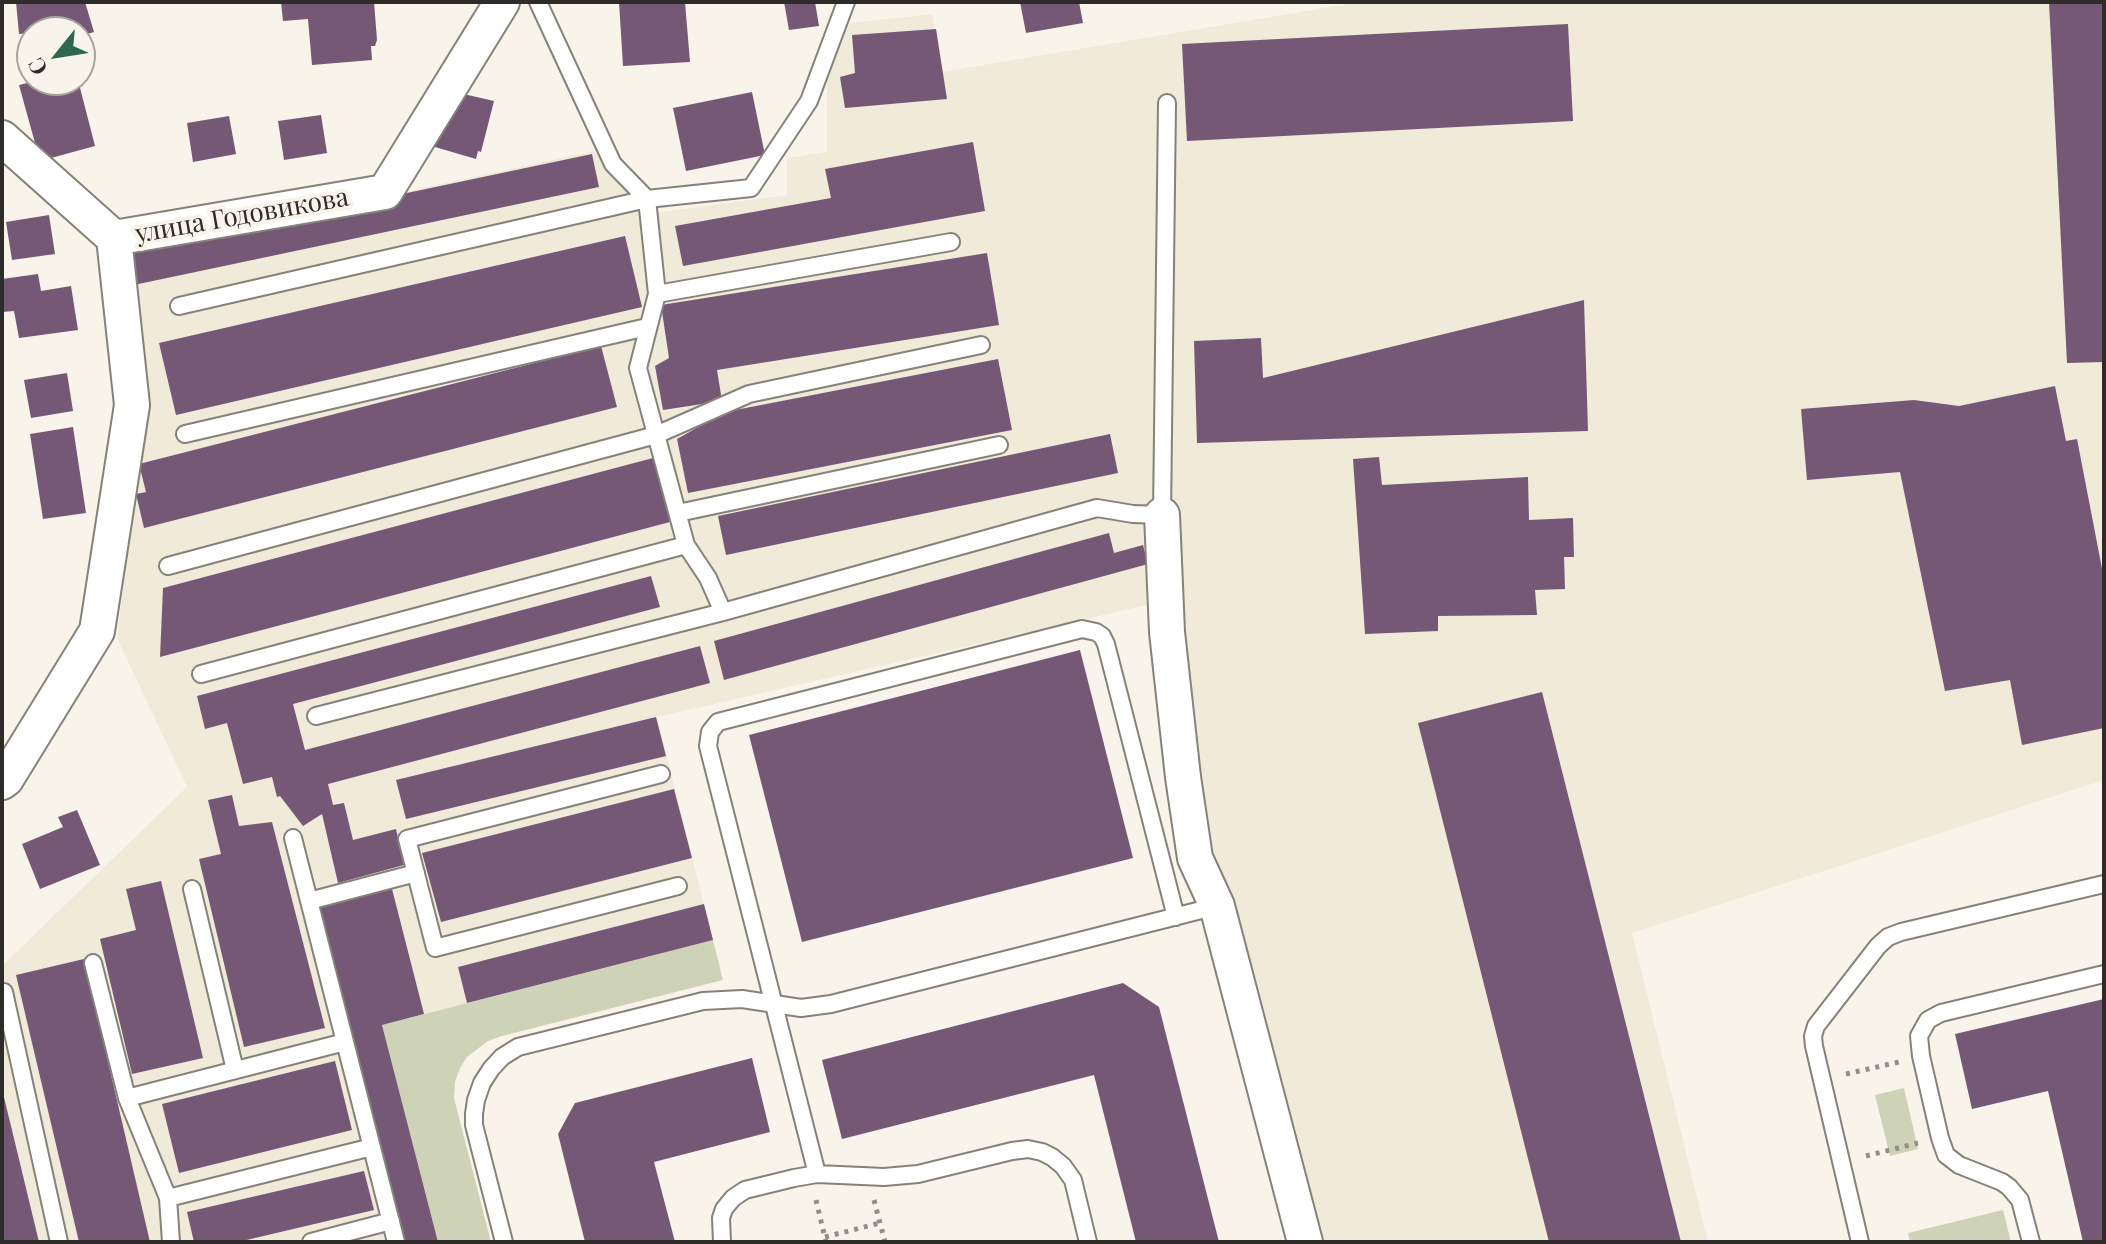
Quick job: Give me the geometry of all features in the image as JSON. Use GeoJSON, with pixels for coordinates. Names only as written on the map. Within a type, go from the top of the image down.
{"type":"FeatureCollection","features":[{"type":"Feature","properties":{"kind":"street","name":"улица Годовикова"},"geometry":{"type":"LineString","coordinates":[[2,782],[97,631],[132,405],[114,238],[385,192],[502,2]]}},
{"type":"Feature","properties":{"kind":"street"},"geometry":{"type":"LineString","coordinates":[[2,138],[114,238]]}},
{"type":"Feature","properties":{"kind":"street"},"geometry":{"type":"LineString","coordinates":[[1162,515],[1167,632],[1195,858],[1217,906],[1305,1242]]}},
{"type":"Feature","properties":{"kind":"lane"},"geometry":{"type":"LineString","coordinates":[[538,2],[613,164],[647,199],[657,294],[638,368],[686,545],[708,578],[723,612]]}},
{"type":"Feature","properties":{"kind":"lane"},"geometry":{"type":"LineString","coordinates":[[179,306],[647,199],[751,188],[809,101],[846,2]]}},
{"type":"Feature","properties":{"kind":"lane"},"geometry":{"type":"LineString","coordinates":[[316,716],[723,612],[1097,508],[1162,515],[1167,103]]}},
{"type":"Feature","properties":{"kind":"lane"},"geometry":{"type":"LineString","coordinates":[[657,294],[951,242]]}},
{"type":"Feature","properties":{"kind":"lane"},"geometry":{"type":"LineString","coordinates":[[185,434],[647,327]]}},
{"type":"Feature","properties":{"kind":"lane"},"geometry":{"type":"LineString","coordinates":[[168,566],[656,435],[749,394],[981,345]]}},
{"type":"Feature","properties":{"kind":"lane"},"geometry":{"type":"LineString","coordinates":[[678,513],[999,445]]}},
{"type":"Feature","properties":{"kind":"lane"},"geometry":{"type":"LineString","coordinates":[[201,674],[686,545]]}},
{"type":"Feature","properties":{"kind":"lane"},"geometry":{"type":"LineString","coordinates":[[813,1174],[708,746],[708,738],[718,722],[1082,629],[1096,632],[1106,644],[1176,917]]}},
{"type":"Feature","properties":{"kind":"lane"},"geometry":{"type":"LineString","coordinates":[[661,774],[407,839],[435,948],[678,886]]}},
{"type":"Feature","properties":{"kind":"lane"},"geometry":{"type":"LineString","coordinates":[[293,838],[396,1242]]}},
{"type":"Feature","properties":{"kind":"lane"},"geometry":{"type":"LineString","coordinates":[[309,901],[416,873]]}},
{"type":"Feature","properties":{"kind":"lane"},"geometry":{"type":"LineString","coordinates":[[1860,1242],[1813,1040],[1816,1026],[1888,937],[2104,884]]}},
{"type":"Feature","properties":{"kind":"lane"},"geometry":{"type":"LineString","coordinates":[[192,889],[235,1070]]}},
{"type":"Feature","properties":{"kind":"lane"},"geometry":{"type":"LineString","coordinates":[[504,1242],[474,1125],[474,1114],[482,1083],[491,1069],[518,1047],[703,1001],[742,999],[801,1008],[831,1004],[1217,906]]}},
{"type":"Feature","properties":{"kind":"lane"},"geometry":{"type":"LineString","coordinates":[[93,963],[127,1098],[168,1198],[171,1242]]}},
{"type":"Feature","properties":{"kind":"lane"},"geometry":{"type":"LineString","coordinates":[[2031,1242],[2023,1209],[2015,1193],[2002,1182],[1952,1161],[1946,1155],[1921,1056],[1919,1036],[1923,1026],[1933,1016],[2104,974]]}},
{"type":"Feature","properties":{"kind":"lane"},"geometry":{"type":"LineString","coordinates":[[4,992],[59,1242]]}},
{"type":"Feature","properties":{"kind":"lane"},"geometry":{"type":"LineString","coordinates":[[127,1098],[345,1042]]}},
{"type":"Feature","properties":{"kind":"lane"},"geometry":{"type":"LineString","coordinates":[[168,1198],[372,1147]]}},
{"type":"Feature","properties":{"kind":"lane"},"geometry":{"type":"LineString","coordinates":[[722,1242],[721,1218],[724,1209],[745,1190],[813,1174],[918,1174],[1028,1149],[1052,1157],[1073,1180],[1088,1242]]}},
{"type":"Feature","properties":{"kind":"lane"},"geometry":{"type":"LineString","coordinates":[[311,1242],[391,1221]]}},
{"type":"Feature","properties":{"kind":"path"},"geometry":{"type":"LineString","coordinates":[[1822,1080],[1921,1056]]}},
{"type":"Feature","properties":{"kind":"path"},"geometry":{"type":"LineString","coordinates":[[1841,1161],[1940,1138]]}},
{"type":"Feature","properties":{"kind":"path"},"geometry":{"type":"LineString","coordinates":[[813,1174],[826,1240],[880,1223]]}},
{"type":"Feature","properties":{"kind":"path"},"geometry":{"type":"LineString","coordinates":[[868,1176],[885,1242]]}},
{"type":"Feature","properties":{"kind":"shaded area"},"geometry":{"type":"Polygon","coordinates":[[[1360,2],[2104,2],[2104,780],[1632,933],[1708,1242],[1314,1242],[1147,605],[657,717],[713,940],[383,1025],[438,1242],[2,1242],[2,966],[187,787],[117,638],[145,400],[122,253],[594,151],[646,214],[787,195],[787,158],[827,152],[827,68],[851,23],[932,14],[942,72],[1360,2]]]}},
{"type":"Feature","properties":{"kind":"green space"},"geometry":{"type":"Polygon","coordinates":[[[713,940],[723,980],[502,1036],[488,1041],[467,1057],[455,1082],[454,1098],[491,1242],[438,1242],[382,1025],[713,940]]]}},
{"type":"Feature","properties":{"kind":"green space"},"geometry":{"type":"Polygon","coordinates":[[[1904,1088],[1918,1149],[1890,1156],[1875,1095],[1904,1088]]]}},
{"type":"Feature","properties":{"kind":"green space"},"geometry":{"type":"Polygon","coordinates":[[[2003,1210],[2011,1242],[1910,1242],[1908,1233],[2003,1210]]]}},
{"type":"Feature","properties":{"kind":"building"},"geometry":{"type":"Polygon","coordinates":[[[16,2],[85,2],[89,16],[17,16],[16,2]]]}},
{"type":"Feature","properties":{"kind":"building"},"geometry":{"type":"Polygon","coordinates":[[[281,2],[374,2],[377,40],[375,46],[371,46],[372,60],[312,65],[308,19],[283,21],[281,2]]]}},
{"type":"Feature","properties":{"kind":"building"},"geometry":{"type":"Polygon","coordinates":[[[619,2],[685,2],[690,62],[623,66],[619,2]]]}},
{"type":"Feature","properties":{"kind":"building"},"geometry":{"type":"Polygon","coordinates":[[[784,2],[815,2],[819,26],[789,30],[784,2]]]}},
{"type":"Feature","properties":{"kind":"building"},"geometry":{"type":"Polygon","coordinates":[[[1020,2],[1079,2],[1083,23],[1026,33],[1020,2]]]}},
{"type":"Feature","properties":{"kind":"building"},"geometry":{"type":"Polygon","coordinates":[[[2049,2],[2104,2],[2104,362],[2067,363],[2049,2]]]}},
{"type":"Feature","properties":{"kind":"building"},"geometry":{"type":"Polygon","coordinates":[[[1568,24],[1573,121],[1187,141],[1182,44],[1568,24]]]}},
{"type":"Feature","properties":{"kind":"building"},"geometry":{"type":"Polygon","coordinates":[[[936,29],[947,99],[845,108],[840,77],[855,73],[852,35],[936,29]]]}},
{"type":"Feature","properties":{"kind":"building"},"geometry":{"type":"Polygon","coordinates":[[[455,92],[494,101],[481,152],[478,151],[476,159],[435,147],[445,110],[455,92]]]}},
{"type":"Feature","properties":{"kind":"building"},"geometry":{"type":"Polygon","coordinates":[[[752,92],[765,155],[686,171],[673,108],[752,92]]]}},
{"type":"Feature","properties":{"kind":"building"},"geometry":{"type":"Polygon","coordinates":[[[22,96],[82,96],[95,146],[40,161],[22,96]]]}},
{"type":"Feature","properties":{"kind":"building"},"geometry":{"type":"Polygon","coordinates":[[[321,115],[327,153],[284,160],[278,121],[321,115]]]}},
{"type":"Feature","properties":{"kind":"building"},"geometry":{"type":"Polygon","coordinates":[[[229,116],[236,154],[193,162],[187,123],[229,116]]]}},
{"type":"Feature","properties":{"kind":"building"},"geometry":{"type":"Polygon","coordinates":[[[973,142],[985,211],[683,266],[675,226],[831,198],[825,169],[973,142]]]}},
{"type":"Feature","properties":{"kind":"building"},"geometry":{"type":"Polygon","coordinates":[[[592,154],[599,187],[129,286],[122,253],[592,154]]]}},
{"type":"Feature","properties":{"kind":"building"},"geometry":{"type":"Polygon","coordinates":[[[49,215],[55,254],[12,260],[6,222],[49,215]]]}},
{"type":"Feature","properties":{"kind":"building"},"geometry":{"type":"Polygon","coordinates":[[[625,236],[642,307],[176,415],[159,343],[625,236]]]}},
{"type":"Feature","properties":{"kind":"building"},"geometry":{"type":"Polygon","coordinates":[[[987,253],[999,325],[717,370],[722,401],[663,410],[655,366],[669,358],[661,305],[987,253]]]}},
{"type":"Feature","properties":{"kind":"building"},"geometry":{"type":"Polygon","coordinates":[[[38,274],[41,291],[71,286],[78,330],[19,338],[14,311],[2,312],[2,279],[38,274]]]}},
{"type":"Feature","properties":{"kind":"building"},"geometry":{"type":"Polygon","coordinates":[[[1584,300],[1588,431],[1197,443],[1194,341],[1261,338],[1263,378],[1584,300]]]}},
{"type":"Feature","properties":{"kind":"building"},"geometry":{"type":"Polygon","coordinates":[[[601,346],[617,407],[144,528],[136,494],[146,492],[139,464],[601,346]]]}},
{"type":"Feature","properties":{"kind":"building"},"geometry":{"type":"Polygon","coordinates":[[[998,359],[1012,430],[688,493],[677,439],[725,412],[998,359]]]}},
{"type":"Feature","properties":{"kind":"building"},"geometry":{"type":"Polygon","coordinates":[[[67,373],[73,411],[31,418],[24,380],[67,373]]]}},
{"type":"Feature","properties":{"kind":"building"},"geometry":{"type":"Polygon","coordinates":[[[2055,386],[2066,441],[2077,439],[2104,579],[2104,728],[2022,745],[2010,680],[1945,691],[1900,472],[1807,480],[1801,409],[1914,400],[1959,406],[2055,386]]]}},
{"type":"Feature","properties":{"kind":"building"},"geometry":{"type":"Polygon","coordinates":[[[73,427],[86,513],[43,519],[30,434],[73,427]]]}},
{"type":"Feature","properties":{"kind":"building"},"geometry":{"type":"Polygon","coordinates":[[[1110,434],[1118,473],[726,555],[718,516],[1110,434]]]}},
{"type":"Feature","properties":{"kind":"building"},"geometry":{"type":"Polygon","coordinates":[[[1379,457],[1382,485],[1528,477],[1529,520],[1573,518],[1574,557],[1564,557],[1565,589],[1535,590],[1537,615],[1438,616],[1438,631],[1365,634],[1353,459],[1379,457]]]}},
{"type":"Feature","properties":{"kind":"building"},"geometry":{"type":"Polygon","coordinates":[[[653,458],[670,522],[160,657],[163,588],[653,458]]]}},
{"type":"Feature","properties":{"kind":"building"},"geometry":{"type":"Polygon","coordinates":[[[1109,533],[1114,553],[1143,545],[1148,564],[724,680],[714,641],[1109,533]]]}},
{"type":"Feature","properties":{"kind":"building"},"geometry":{"type":"Polygon","coordinates":[[[651,576],[660,607],[293,704],[305,750],[700,646],[710,683],[328,784],[333,805],[344,803],[353,840],[396,829],[404,865],[338,883],[322,814],[303,826],[280,796],[277,797],[272,777],[243,784],[227,723],[205,729],[197,696],[651,576]]]}},
{"type":"Feature","properties":{"kind":"building"},"geometry":{"type":"Polygon","coordinates":[[[1080,650],[1133,858],[802,942],[749,735],[1080,650]]]}},
{"type":"Feature","properties":{"kind":"building"},"geometry":{"type":"Polygon","coordinates":[[[1542,692],[1681,1242],[1549,1242],[1418,723],[1542,692]]]}},
{"type":"Feature","properties":{"kind":"building"},"geometry":{"type":"Polygon","coordinates":[[[656,717],[666,756],[406,819],[396,780],[656,717]]]}},
{"type":"Feature","properties":{"kind":"building"},"geometry":{"type":"Polygon","coordinates":[[[674,789],[692,858],[441,922],[422,853],[674,789]]]}},
{"type":"Feature","properties":{"kind":"building"},"geometry":{"type":"Polygon","coordinates":[[[232,795],[239,826],[272,822],[325,1028],[244,1047],[199,859],[221,854],[208,800],[232,795]]]}},
{"type":"Feature","properties":{"kind":"building"},"geometry":{"type":"Polygon","coordinates":[[[77,810],[100,865],[40,889],[22,844],[63,827],[58,817],[77,810]]]}},
{"type":"Feature","properties":{"kind":"building"},"geometry":{"type":"Polygon","coordinates":[[[161,881],[203,1058],[132,1074],[100,939],[136,930],[126,889],[161,881]]]}},
{"type":"Feature","properties":{"kind":"building"},"geometry":{"type":"Polygon","coordinates":[[[391,885],[424,1014],[382,1025],[438,1242],[401,1242],[314,904],[391,885]]]}},
{"type":"Feature","properties":{"kind":"building"},"geometry":{"type":"Polygon","coordinates":[[[704,904],[713,940],[467,1003],[458,967],[704,904]]]}},
{"type":"Feature","properties":{"kind":"building"},"geometry":{"type":"Polygon","coordinates":[[[84,959],[150,1242],[79,1242],[16,975],[84,959]]]}},
{"type":"Feature","properties":{"kind":"building"},"geometry":{"type":"Polygon","coordinates":[[[1123,983],[1159,1007],[1219,1242],[1136,1242],[1094,1075],[842,1139],[822,1060],[1123,983]]]}},
{"type":"Feature","properties":{"kind":"building"},"geometry":{"type":"Polygon","coordinates":[[[2104,999],[2104,1242],[2083,1242],[2048,1091],[1972,1109],[1955,1034],[2104,999]]]}},
{"type":"Feature","properties":{"kind":"building"},"geometry":{"type":"Polygon","coordinates":[[[752,1058],[770,1132],[654,1162],[675,1242],[585,1242],[558,1134],[575,1103],[752,1058]]]}},
{"type":"Feature","properties":{"kind":"building"},"geometry":{"type":"Polygon","coordinates":[[[335,1061],[352,1130],[179,1173],[162,1104],[335,1061]]]}},
{"type":"Feature","properties":{"kind":"building"},"geometry":{"type":"Polygon","coordinates":[[[3,1093],[39,1242],[2,1242],[3,1093]]]}},
{"type":"Feature","properties":{"kind":"building"},"geometry":{"type":"Polygon","coordinates":[[[364,1171],[374,1210],[238,1242],[194,1242],[187,1212],[364,1171]]]}}]}
